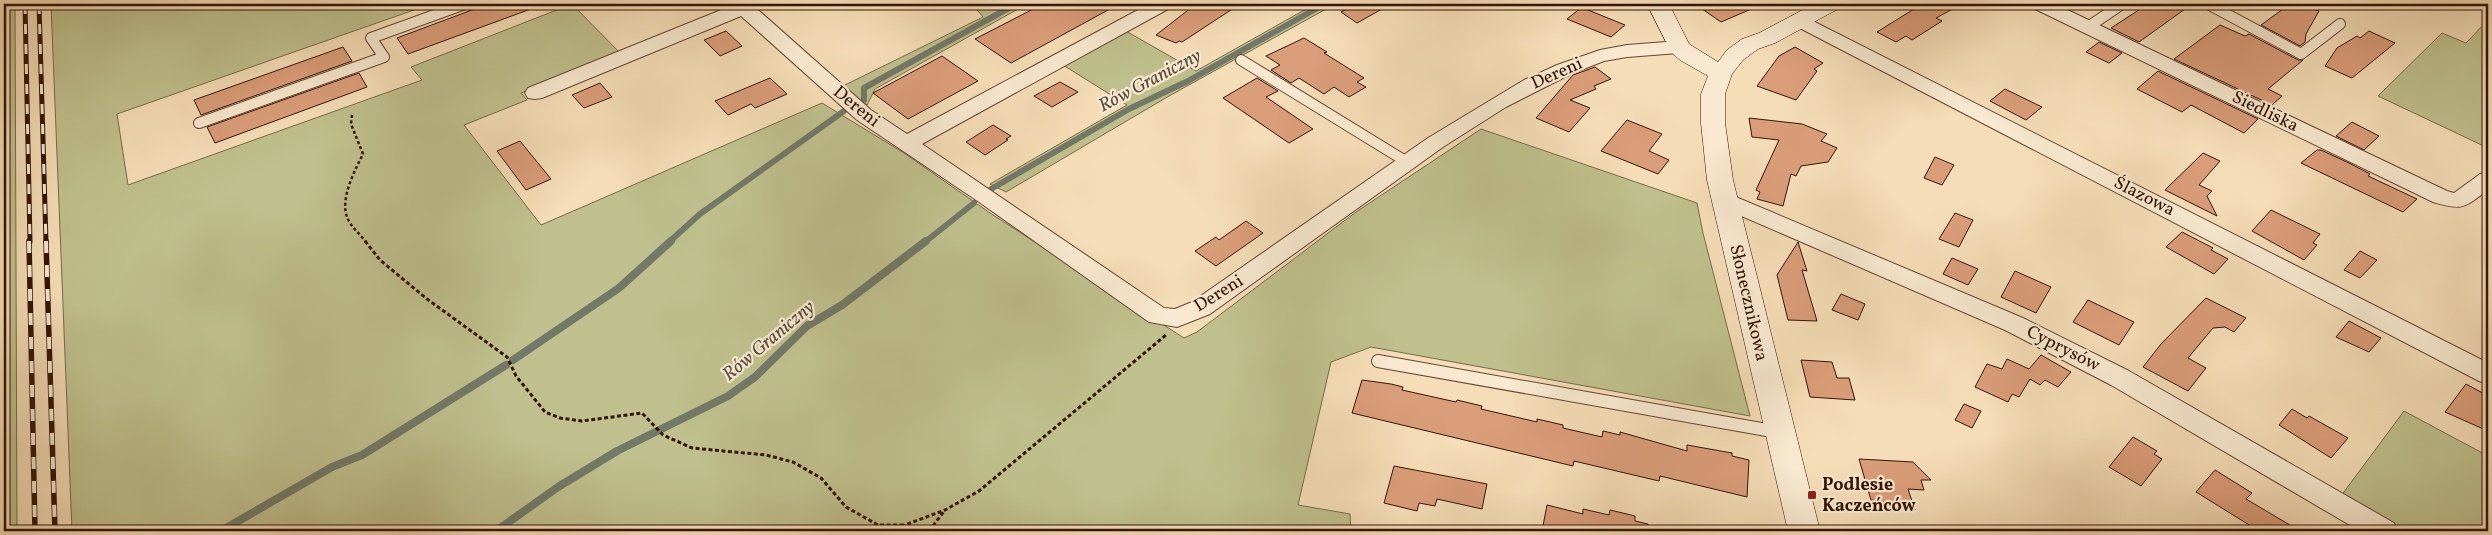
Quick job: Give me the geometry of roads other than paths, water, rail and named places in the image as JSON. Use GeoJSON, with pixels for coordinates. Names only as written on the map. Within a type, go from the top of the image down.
{"type":"FeatureCollection","features":[{"type":"Feature","properties":{"kind":"street"},"geometry":{"type":"LineString","coordinates":[[905,144],[1163,4]]}},
{"type":"Feature","properties":{"kind":"street"},"geometry":{"type":"LineString","coordinates":[[1658,4],[1679,47],[1688,55],[1721,73],[1735,55],[1750,44],[1830,4]]}},
{"type":"Feature","properties":{"kind":"street","name":"Siedliska"},"geometry":{"type":"LineString","coordinates":[[2040,4],[2441,197],[2458,201],[2488,179]]}},
{"type":"Feature","properties":{"kind":"street"},"geometry":{"type":"LineString","coordinates":[[535,93],[745,5]]}},
{"type":"Feature","properties":{"kind":"street","name":"Dereni"},"geometry":{"type":"LineString","coordinates":[[745,5],[864,115],[987,197],[1158,316],[1177,318],[1201,308],[1408,162],[1498,103],[1550,75],[1598,57],[1624,52],[1679,47]]}},
{"type":"Feature","properties":{"kind":"street","name":"Ślazowa"},"geometry":{"type":"LineString","coordinates":[[1799,20],[2488,374]]}},
{"type":"Feature","properties":{"kind":"street","name":"Słonecznikowa"},"geometry":{"type":"LineString","coordinates":[[1721,73],[1713,94],[1713,123],[1724,200],[1804,531]]}},
{"type":"Feature","properties":{"kind":"street","name":"Cyprysów"},"geometry":{"type":"LineString","coordinates":[[1724,200],[2014,324],[2120,378],[2384,531]]}},
{"type":"Feature","properties":{"kind":"lane"},"geometry":{"type":"LineString","coordinates":[[199,123],[384,57],[371,38],[465,4]]}},
{"type":"Feature","properties":{"kind":"lane"},"geometry":{"type":"LineString","coordinates":[[2088,27],[2122,4]]}},
{"type":"Feature","properties":{"kind":"lane"},"geometry":{"type":"LineString","coordinates":[[2208,4],[2301,54],[2340,24]]}},
{"type":"Feature","properties":{"kind":"lane"},"geometry":{"type":"LineString","coordinates":[[1241,60],[1408,162]]}},
{"type":"Feature","properties":{"kind":"lane"},"geometry":{"type":"LineString","coordinates":[[1378,361],[1780,432]]}},
{"type":"Feature","properties":{"kind":"waterway"},"geometry":{"type":"LineString","coordinates":[[864,100],[864,88],[1016,4]]}},
{"type":"Feature","properties":{"kind":"waterway","name":"Rów Graniczny"},"geometry":{"type":"LineString","coordinates":[[991,189],[1129,109],[1188,81],[1324,4]]}},
{"type":"Feature","properties":{"kind":"waterway"},"geometry":{"type":"LineString","coordinates":[[669,242],[700,214],[844,111]]}},
{"type":"Feature","properties":{"kind":"waterway","name":"Rów Graniczny"},"geometry":{"type":"LineString","coordinates":[[925,242],[974,203]]}},
{"type":"Feature","properties":{"kind":"waterway"},"geometry":{"type":"LineString","coordinates":[[513,360],[619,288],[671,241]]}},
{"type":"Feature","properties":{"kind":"waterway","name":"Rów Graniczny"},"geometry":{"type":"LineString","coordinates":[[496,531],[558,487],[617,451],[728,396],[755,377],[807,326],[842,305],[926,241]]}},
{"type":"Feature","properties":{"kind":"waterway"},"geometry":{"type":"LineString","coordinates":[[221,531],[332,467],[362,455],[506,365]]}},
{"type":"Feature","properties":{"kind":"railway"},"geometry":{"type":"LineString","coordinates":[[25,4],[30,242]]}},
{"type":"Feature","properties":{"kind":"railway"},"geometry":{"type":"LineString","coordinates":[[39,4],[46,242]]}},
{"type":"Feature","properties":{"kind":"railway"},"geometry":{"type":"LineString","coordinates":[[29,241],[35,531]]}},
{"type":"Feature","properties":{"kind":"railway"},"geometry":{"type":"LineString","coordinates":[[46,241],[55,531]]}},
{"type":"Feature","properties":{"kind":"place","name":"Podlesie Kaczeńców"},"geometry":{"type":"Point","coordinates":[1812,495]}}]}
